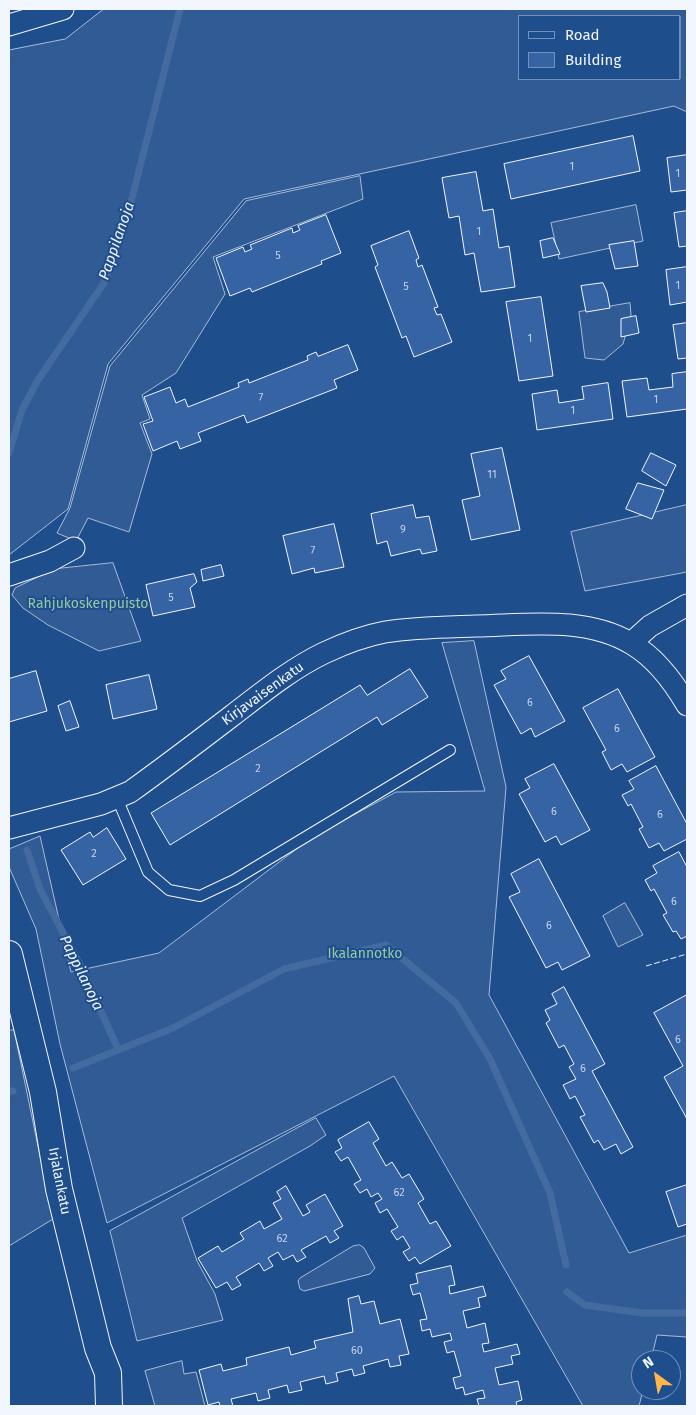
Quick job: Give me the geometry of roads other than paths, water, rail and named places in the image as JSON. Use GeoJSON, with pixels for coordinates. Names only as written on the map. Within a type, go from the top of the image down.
{"type":"FeatureCollection","features":[{"type":"Feature","properties":{"kind":"street"},"geometry":{"type":"LineString","coordinates":[[9,25],[63,9]]}},
{"type":"Feature","properties":{"kind":"street"},"geometry":{"type":"LineString","coordinates":[[9,575],[50,561],[74,548]]}},
{"type":"Feature","properties":{"kind":"street"},"geometry":{"type":"LineString","coordinates":[[630,643],[650,626],[687,605]]}},
{"type":"Feature","properties":{"kind":"street","name":"Kirjavaisenkatu"},"geometry":{"type":"LineString","coordinates":[[9,828],[117,798],[146,780],[281,678],[325,653],[366,637],[409,628],[566,624],[604,632],[630,643],[655,661],[686,700]]}},
{"type":"Feature","properties":{"kind":"street","name":"Irjalankatu"},"geometry":{"type":"LineString","coordinates":[[9,954],[43,1092],[59,1189],[98,1348],[108,1373],[109,1406]]}},
{"type":"Feature","properties":{"kind":"lane"},"geometry":{"type":"LineString","coordinates":[[117,798],[148,872],[169,890],[200,896],[234,880],[450,750]]}},
{"type":"Feature","properties":{"kind":"waterway","name":"Pappilanoja"},"geometry":{"type":"LineString","coordinates":[[9,453],[22,410],[38,380],[104,283],[126,222],[180,9]]}},
{"type":"Feature","properties":{"kind":"waterway","name":"Pappilanoja"},"geometry":{"type":"LineString","coordinates":[[27,850],[40,889],[79,963],[118,1049]]}},
{"type":"Feature","properties":{"kind":"waterway"},"geometry":{"type":"LineString","coordinates":[[73,1068],[173,1028],[284,969],[386,945],[456,1003],[490,1059],[550,1193],[566,1265]]}},
{"type":"Feature","properties":{"kind":"waterway"},"geometry":{"type":"LineString","coordinates":[[567,1292],[585,1305],[642,1313],[687,1313]]}},
{"type":"Feature","properties":{"kind":"park label","name":"Rahjukoskenpuisto"},"geometry":{"type":"Point","coordinates":[88,604]}},
{"type":"Feature","properties":{"kind":"park label","name":"Ikalannotko"},"geometry":{"type":"Point","coordinates":[365,954]}}]}
